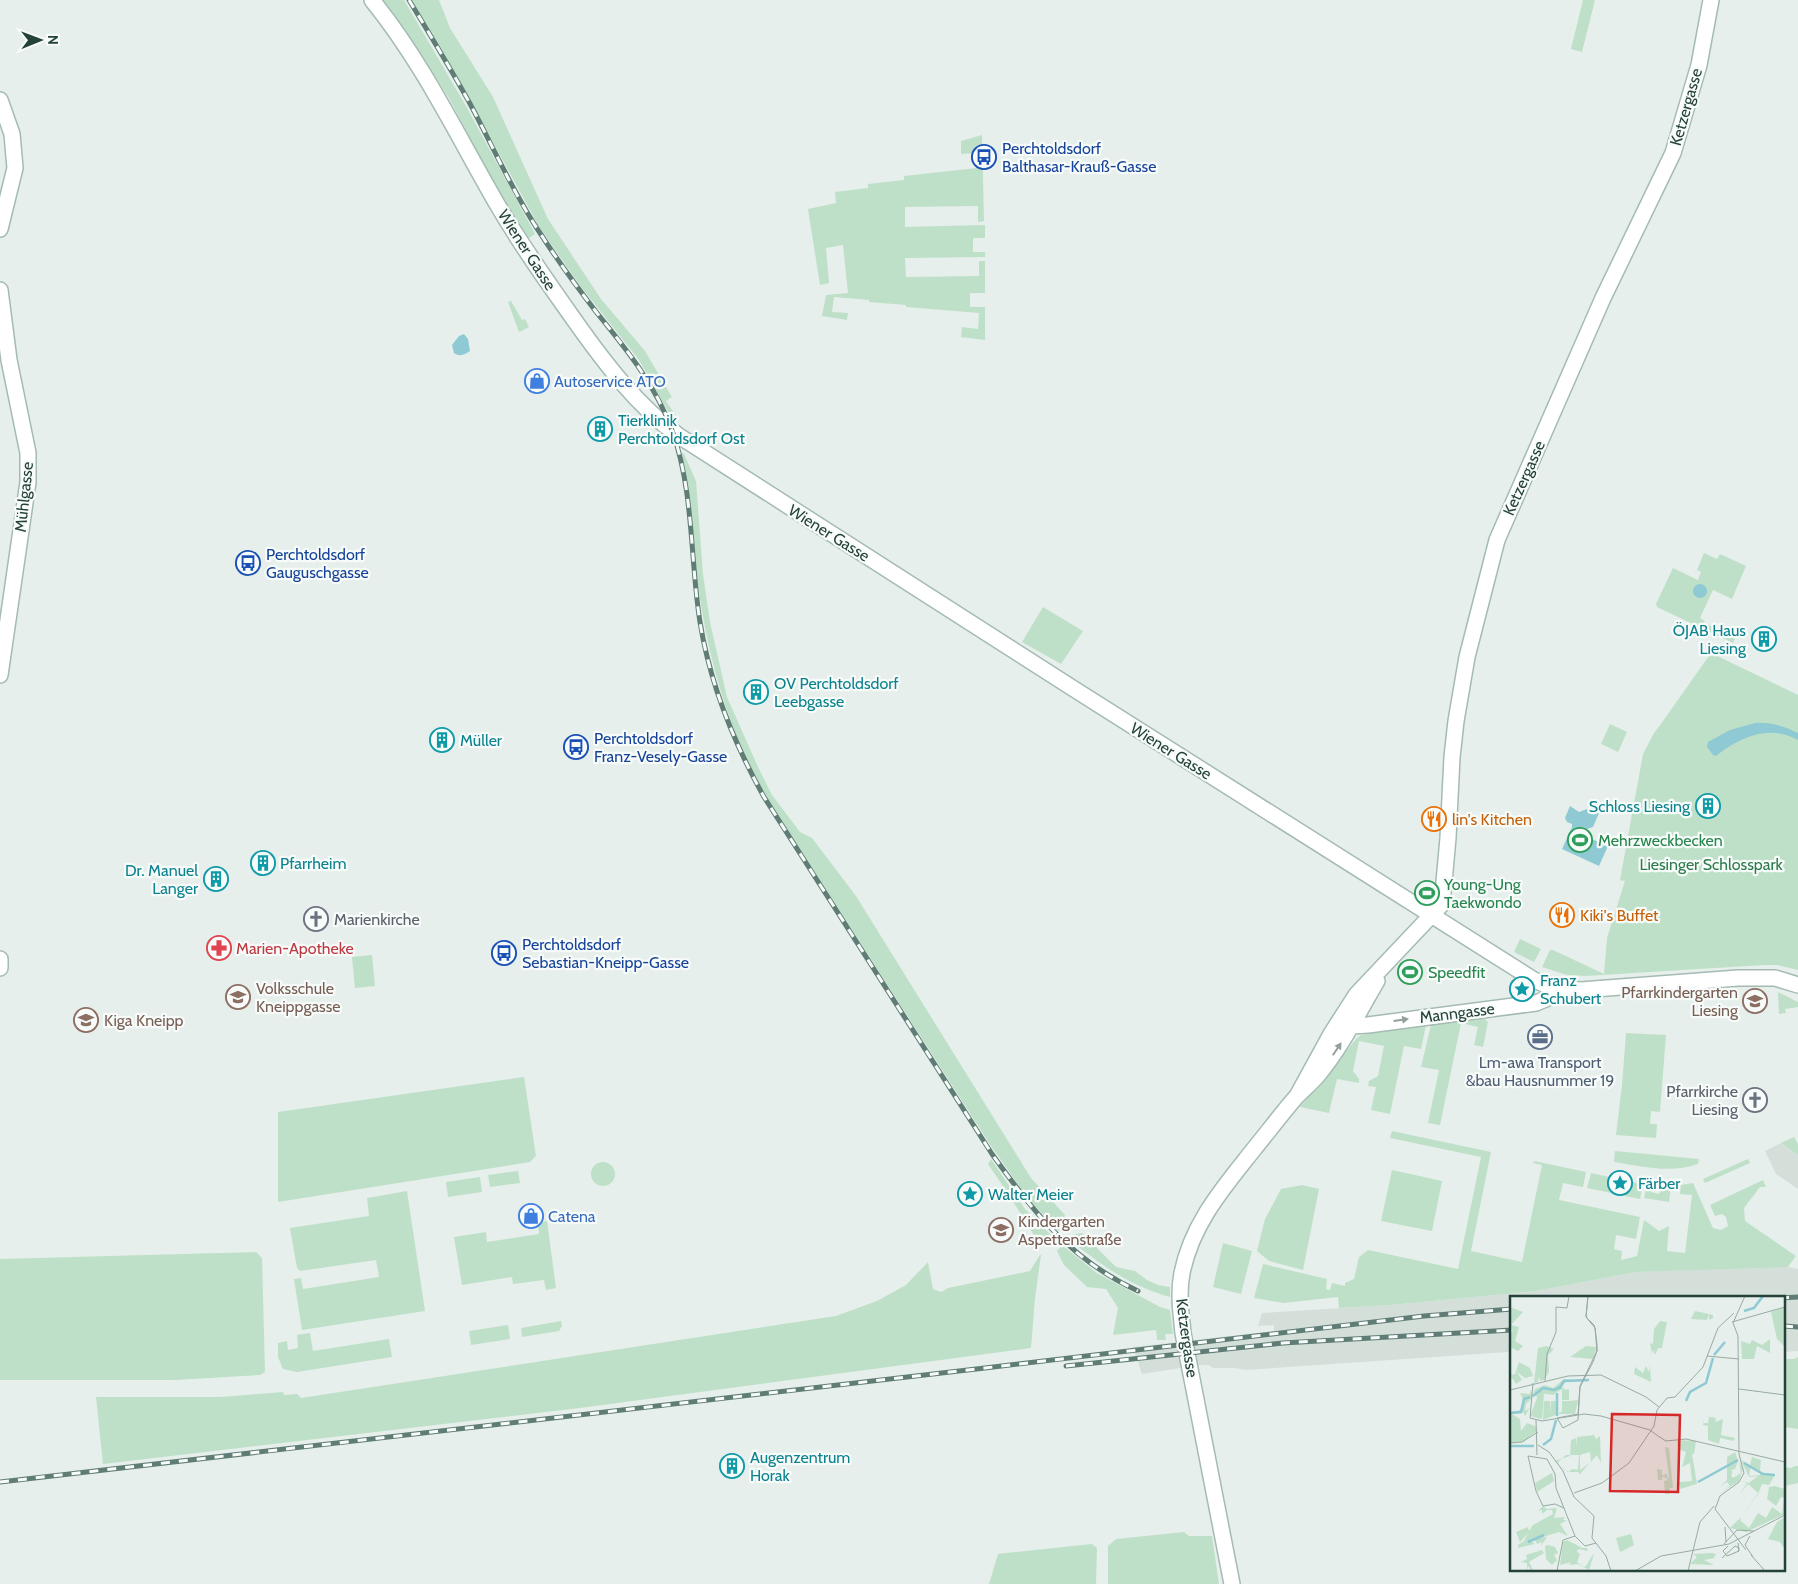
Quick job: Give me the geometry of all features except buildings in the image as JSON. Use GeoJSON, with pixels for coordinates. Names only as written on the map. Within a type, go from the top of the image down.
{"type":"FeatureCollection","features":[{"type":"Feature","properties":{"kind":"main road","name":"Wiener Gasse"},"geometry":{"type":"LineString","coordinates":[[372,0],[426,76],[496,203],[532,260],[592,346],[628,389],[662,423],[684,439],[1306,837],[1534,980],[1554,988],[1581,990],[1764,977],[1775,978],[1798,985]]}},
{"type":"Feature","properties":{"kind":"main road","name":"Ketzergasse"},"geometry":{"type":"LineString","coordinates":[[1232,1584],[1183,1333],[1180,1293],[1182,1273],[1189,1247],[1215,1198],[1297,1096],[1317,1076],[1346,1022],[1389,961],[1433,915],[1444,900],[1452,757],[1467,657],[1497,540],[1603,298],[1673,153],[1699,65],[1711,0]]}},
{"type":"Feature","properties":{"kind":"main road"},"geometry":{"type":"LineString","coordinates":[[0,100],[12,134],[15,157],[14,177],[0,229]]}},
{"type":"Feature","properties":{"kind":"main road","name":"Mühlgasse"},"geometry":{"type":"LineString","coordinates":[[0,290],[10,360],[28,453],[28,482],[0,675]]}},
{"type":"Feature","properties":{"kind":"main road"},"geometry":{"type":"LineString","coordinates":[[0,959],[0,968]]}},
{"type":"Feature","properties":{"kind":"main road","name":"Manngasse"},"geometry":{"type":"LineString","coordinates":[[1346,1022],[1500,1008],[1544,1000],[1551,995],[1554,988]]}},
{"type":"Feature","properties":{"kind":"shaded area"},"geometry":{"type":"Polygon","coordinates":[[[1781,1143],[1798,1155],[1798,1189],[1776,1174],[1765,1151],[1781,1143]]]}},
{"type":"Feature","properties":{"kind":"shaded area"},"geometry":{"type":"Polygon","coordinates":[[[1758,1267],[1798,1269],[1798,1351],[1786,1352],[1786,1296],[1510,1296],[1510,1352],[1245,1370],[1213,1368],[1209,1365],[1200,1365],[1142,1374],[1133,1347],[1274,1331],[1274,1325],[1258,1326],[1262,1313],[1391,1305],[1536,1291],[1636,1272],[1758,1267]]]}},
{"type":"Feature","properties":{"kind":"green space"},"geometry":{"type":"Polygon","coordinates":[[[382,0],[404,0],[466,106],[535,234],[528,239],[486,169],[449,98],[409,36],[382,0]]]}},
{"type":"Feature","properties":{"kind":"green space"},"geometry":{"type":"Polygon","coordinates":[[[412,0],[439,0],[450,28],[493,97],[548,219],[601,299],[645,351],[672,397],[666,401],[676,416],[670,415],[639,360],[578,283],[538,225],[462,85],[412,0]]]}},
{"type":"Feature","properties":{"kind":"green space"},"geometry":{"type":"Polygon","coordinates":[[[1583,0],[1595,0],[1582,52],[1571,49],[1583,0]]]}},
{"type":"Feature","properties":{"kind":"green space"},"geometry":{"type":"Polygon","coordinates":[[[982,135],[984,221],[978,222],[978,206],[905,207],[905,227],[985,225],[985,238],[973,238],[973,252],[985,252],[985,257],[905,258],[906,277],[979,276],[979,261],[985,261],[985,293],[970,293],[970,307],[985,307],[985,340],[961,337],[962,327],[978,329],[979,313],[906,307],[906,305],[834,297],[832,312],[848,313],[847,320],[822,316],[826,295],[848,293],[843,245],[826,248],[829,283],[820,285],[808,209],[836,203],[835,192],[868,188],[868,184],[904,180],[904,176],[977,168],[975,153],[961,154],[961,141],[982,135]]]}},
{"type":"Feature","properties":{"kind":"green space"},"geometry":{"type":"Polygon","coordinates":[[[511,301],[522,320],[525,319],[529,327],[519,332],[508,302],[511,301]]]}},
{"type":"Feature","properties":{"kind":"green space"},"geometry":{"type":"Polygon","coordinates":[[[681,452],[684,454],[696,481],[703,574],[710,622],[727,697],[758,767],[772,795],[800,832],[812,838],[856,896],[1031,1178],[1065,1215],[1064,1224],[1058,1231],[1027,1197],[991,1146],[766,796],[746,758],[720,689],[710,650],[702,611],[688,487],[681,452]]]}},
{"type":"Feature","properties":{"kind":"green space"},"geometry":{"type":"Polygon","coordinates":[[[1704,553],[1717,559],[1720,554],[1746,566],[1732,599],[1713,590],[1700,618],[1705,621],[1704,623],[1736,636],[1733,643],[1657,607],[1656,604],[1673,568],[1698,580],[1701,572],[1697,570],[1704,553]]]}},
{"type":"Feature","properties":{"kind":"green space"},"geometry":{"type":"Polygon","coordinates":[[[1043,607],[1083,631],[1061,664],[1022,642],[1043,607]]]}},
{"type":"Feature","properties":{"kind":"green space","name":"Liesinger Schlosspark"},"geometry":{"type":"Polygon","coordinates":[[[1711,653],[1798,695],[1798,970],[1777,965],[1764,965],[1586,976],[1567,975],[1542,967],[1550,950],[1553,950],[1604,974],[1607,938],[1625,881],[1620,880],[1643,754],[1654,733],[1711,653]]]}},
{"type":"Feature","properties":{"kind":"green space"},"geometry":{"type":"Polygon","coordinates":[[[1610,724],[1627,732],[1618,752],[1601,744],[1610,724]]]}},
{"type":"Feature","properties":{"kind":"green space"},"geometry":{"type":"Polygon","coordinates":[[[1520,939],[1541,949],[1534,962],[1514,952],[1520,939]]]}},
{"type":"Feature","properties":{"kind":"green space"},"geometry":{"type":"Polygon","coordinates":[[[372,955],[375,986],[355,988],[352,957],[372,955]]]}},
{"type":"Feature","properties":{"kind":"green space"},"geometry":{"type":"Polygon","coordinates":[[[1515,980],[1538,995],[1510,1001],[1512,992],[1516,989],[1514,985],[1515,980]]]}},
{"type":"Feature","properties":{"kind":"green space"},"geometry":{"type":"Polygon","coordinates":[[[1778,992],[1798,1002],[1798,1007],[1785,1009],[1786,1013],[1779,1014],[1778,992]]]}},
{"type":"Feature","properties":{"kind":"green space"},"geometry":{"type":"Polygon","coordinates":[[[1481,1018],[1488,1022],[1483,1047],[1474,1045],[1478,1027],[1461,1023],[1440,1125],[1428,1123],[1439,1070],[1421,1067],[1431,1025],[1481,1018]]]}},
{"type":"Feature","properties":{"kind":"green space"},"geometry":{"type":"Polygon","coordinates":[[[1426,1025],[1421,1049],[1404,1046],[1390,1114],[1371,1110],[1376,1087],[1368,1086],[1369,1081],[1378,1076],[1384,1046],[1359,1041],[1353,1071],[1359,1079],[1359,1083],[1337,1079],[1329,1113],[1300,1107],[1361,1035],[1426,1025]]]}},
{"type":"Feature","properties":{"kind":"green space"},"geometry":{"type":"Polygon","coordinates":[[[1626,1033],[1666,1035],[1660,1112],[1651,1111],[1650,1124],[1657,1124],[1656,1138],[1616,1135],[1626,1033]]]}},
{"type":"Feature","properties":{"kind":"green space"},"geometry":{"type":"Polygon","coordinates":[[[524,1077],[536,1156],[530,1162],[278,1202],[278,1112],[524,1077]]]}},
{"type":"Feature","properties":{"kind":"green space"},"geometry":{"type":"Polygon","coordinates":[[[1392,1131],[1491,1152],[1471,1251],[1522,1262],[1542,1165],[1533,1163],[1534,1161],[1586,1172],[1583,1187],[1563,1183],[1559,1200],[1640,1217],[1636,1239],[1616,1235],[1614,1249],[1622,1251],[1621,1260],[1637,1256],[1644,1220],[1659,1231],[1669,1226],[1667,1251],[1685,1253],[1692,1195],[1680,1194],[1681,1185],[1693,1183],[1713,1228],[1721,1230],[1728,1226],[1726,1217],[1722,1214],[1715,1216],[1710,1205],[1763,1180],[1766,1187],[1760,1187],[1744,1208],[1745,1221],[1796,1256],[1788,1267],[1636,1272],[1536,1291],[1391,1305],[1339,1308],[1338,1297],[1284,1303],[1254,1298],[1263,1264],[1327,1279],[1326,1289],[1330,1290],[1332,1283],[1345,1286],[1345,1283],[1354,1279],[1359,1257],[1368,1250],[1458,1269],[1481,1157],[1390,1138],[1392,1131]]]}},
{"type":"Feature","properties":{"kind":"green space"},"geometry":{"type":"Polygon","coordinates":[[[1794,1137],[1798,1144],[1798,1155],[1781,1143],[1794,1137]]]}},
{"type":"Feature","properties":{"kind":"green space"},"geometry":{"type":"Polygon","coordinates":[[[1615,1151],[1699,1159],[1698,1164],[1666,1169],[1614,1162],[1615,1151]]]}},
{"type":"Feature","properties":{"kind":"green space"},"geometry":{"type":"Polygon","coordinates":[[[991,1159],[1025,1209],[1053,1237],[1046,1242],[1037,1240],[988,1164],[991,1159]]]}},
{"type":"Feature","properties":{"kind":"green space"},"geometry":{"type":"Polygon","coordinates":[[[1748,1159],[1750,1163],[1705,1183],[1703,1179],[1748,1159]]]}},
{"type":"Feature","properties":{"kind":"green space"},"geometry":{"type":"Polygon","coordinates":[[[598,1162],[608,1162],[615,1169],[615,1179],[608,1186],[598,1186],[591,1179],[591,1169],[598,1162]]]}},
{"type":"Feature","properties":{"kind":"green space"},"geometry":{"type":"Polygon","coordinates":[[[1392,1170],[1442,1181],[1432,1231],[1381,1221],[1392,1170]]]}},
{"type":"Feature","properties":{"kind":"green space"},"geometry":{"type":"Polygon","coordinates":[[[518,1171],[520,1183],[490,1187],[488,1175],[518,1171]]]}},
{"type":"Feature","properties":{"kind":"green space"},"geometry":{"type":"Polygon","coordinates":[[[1591,1173],[1614,1178],[1611,1193],[1587,1188],[1591,1173]]]}},
{"type":"Feature","properties":{"kind":"green space"},"geometry":{"type":"Polygon","coordinates":[[[480,1177],[482,1192],[448,1197],[446,1182],[480,1177]]]}},
{"type":"Feature","properties":{"kind":"green space"},"geometry":{"type":"Polygon","coordinates":[[[1618,1179],[1643,1184],[1640,1199],[1615,1194],[1618,1179]]]}},
{"type":"Feature","properties":{"kind":"green space"},"geometry":{"type":"Polygon","coordinates":[[[1302,1185],[1319,1189],[1303,1270],[1269,1261],[1257,1251],[1265,1219],[1281,1189],[1302,1185]]]}},
{"type":"Feature","properties":{"kind":"green space"},"geometry":{"type":"Polygon","coordinates":[[[1647,1185],[1655,1185],[1651,1192],[1659,1194],[1658,1186],[1671,1186],[1669,1202],[1644,1198],[1647,1185]]]}},
{"type":"Feature","properties":{"kind":"green space"},"geometry":{"type":"Polygon","coordinates":[[[407,1191],[425,1311],[302,1330],[294,1279],[301,1278],[303,1289],[379,1277],[376,1260],[300,1271],[297,1268],[290,1228],[369,1216],[367,1198],[407,1191]]]}},
{"type":"Feature","properties":{"kind":"green space"},"geometry":{"type":"Polygon","coordinates":[[[547,1221],[556,1288],[546,1290],[544,1280],[513,1284],[512,1277],[462,1285],[454,1237],[486,1232],[487,1242],[539,1234],[538,1223],[547,1221]]]}},
{"type":"Feature","properties":{"kind":"green space"},"geometry":{"type":"Polygon","coordinates":[[[1082,1233],[1116,1267],[1135,1271],[1147,1280],[1158,1285],[1170,1287],[1170,1297],[1141,1287],[1128,1280],[1067,1238],[1071,1235],[1082,1233]]]}},
{"type":"Feature","properties":{"kind":"green space"},"geometry":{"type":"Polygon","coordinates":[[[1223,1243],[1252,1251],[1241,1294],[1213,1287],[1223,1243]]]}},
{"type":"Feature","properties":{"kind":"green space"},"geometry":{"type":"Polygon","coordinates":[[[1062,1245],[1097,1273],[1160,1307],[1170,1310],[1173,1334],[1165,1334],[1166,1340],[1157,1340],[1156,1330],[1113,1335],[1118,1308],[1106,1289],[1087,1287],[1064,1265],[1057,1251],[1062,1245]]]}},
{"type":"Feature","properties":{"kind":"green space"},"geometry":{"type":"Polygon","coordinates":[[[256,1252],[262,1258],[265,1372],[260,1375],[175,1380],[0,1380],[0,1259],[256,1252]]]}},
{"type":"Feature","properties":{"kind":"green space"},"geometry":{"type":"Polygon","coordinates":[[[1040,1255],[1031,1348],[580,1408],[103,1464],[96,1397],[220,1397],[283,1392],[284,1395],[297,1394],[301,1398],[836,1316],[877,1301],[906,1285],[928,1262],[933,1289],[941,1292],[948,1288],[1030,1271],[1040,1255]]]}},
{"type":"Feature","properties":{"kind":"green space"},"geometry":{"type":"Polygon","coordinates":[[[561,1321],[562,1326],[559,1331],[522,1337],[521,1328],[561,1321]]]}},
{"type":"Feature","properties":{"kind":"green space"},"geometry":{"type":"Polygon","coordinates":[[[508,1325],[510,1339],[471,1345],[469,1331],[508,1325]]]}},
{"type":"Feature","properties":{"kind":"green space"},"geometry":{"type":"Polygon","coordinates":[[[310,1333],[313,1351],[389,1339],[392,1357],[297,1372],[283,1369],[278,1357],[278,1343],[287,1341],[288,1350],[298,1348],[297,1335],[310,1333]]]}},
{"type":"Feature","properties":{"kind":"green space"},"geometry":{"type":"Polygon","coordinates":[[[1798,1357],[1798,1429],[1786,1427],[1786,1359],[1798,1357]]]}},
{"type":"Feature","properties":{"kind":"green space"},"geometry":{"type":"Polygon","coordinates":[[[1798,1466],[1798,1483],[1786,1486],[1786,1467],[1798,1466]]]}},
{"type":"Feature","properties":{"kind":"green space"},"geometry":{"type":"Polygon","coordinates":[[[1184,1532],[1189,1536],[1212,1536],[1219,1584],[1108,1584],[1108,1546],[1116,1539],[1184,1532]]]}},
{"type":"Feature","properties":{"kind":"green space"},"geometry":{"type":"Polygon","coordinates":[[[1092,1544],[1097,1548],[1096,1584],[989,1584],[998,1554],[1092,1544]]]}},
{"type":"Feature","properties":{"kind":"water"},"geometry":{"type":"Polygon","coordinates":[[[464,334],[468,339],[470,351],[458,355],[454,353],[452,345],[459,336],[464,334]]]}},
{"type":"Feature","properties":{"kind":"water"},"geometry":{"type":"Polygon","coordinates":[[[1697,584],[1703,584],[1707,591],[1703,598],[1697,598],[1693,594],[1693,588],[1697,584]]]}},
{"type":"Feature","properties":{"kind":"water"},"geometry":{"type":"Polygon","coordinates":[[[1755,723],[1772,724],[1788,728],[1798,733],[1798,740],[1776,733],[1755,735],[1735,743],[1716,756],[1707,747],[1708,742],[1730,730],[1755,723]]]}},
{"type":"Feature","properties":{"kind":"water","name":"Mehrzweckbecken"},"geometry":{"type":"Polygon","coordinates":[[[1570,806],[1579,812],[1587,809],[1599,813],[1593,827],[1587,829],[1583,827],[1579,831],[1580,834],[1608,846],[1599,866],[1562,849],[1572,827],[1572,824],[1567,822],[1565,818],[1570,806]]]}},
{"type":"Feature","properties":{"kind":"railway"},"geometry":{"type":"LineString","coordinates":[[409,0],[468,100],[530,217],[568,274],[640,370],[659,400],[673,433],[685,479],[700,622],[710,668],[733,734],[764,797],[992,1154],[1023,1196],[1073,1250],[1114,1279],[1138,1291]]}},
{"type":"Feature","properties":{"kind":"railway"},"geometry":{"type":"LineString","coordinates":[[1786,1298],[1798,1297]]}},
{"type":"Feature","properties":{"kind":"railway"},"geometry":{"type":"LineString","coordinates":[[0,1482],[1424,1316],[1510,1309]]}},
{"type":"Feature","properties":{"kind":"railway"},"geometry":{"type":"LineString","coordinates":[[1786,1326],[1798,1327]]}},
{"type":"Feature","properties":{"kind":"railway"},"geometry":{"type":"LineString","coordinates":[[1066,1366],[1283,1343],[1510,1330]]}},
{"type":"Feature","properties":{"kind":"place","name":"Perchtoldsdorf Balthasar-Krauß-Gasse"},"geometry":{"type":"Point","coordinates":[984,157]}},
{"type":"Feature","properties":{"kind":"place","name":"Autoservice ATO"},"geometry":{"type":"Point","coordinates":[537,381]}},
{"type":"Feature","properties":{"kind":"place","name":"Tierklinik Perchtoldsdorf Ost"},"geometry":{"type":"Point","coordinates":[600,429]}},
{"type":"Feature","properties":{"kind":"place","name":"Perchtoldsdorf Gauguschgasse"},"geometry":{"type":"Point","coordinates":[248,563]}},
{"type":"Feature","properties":{"kind":"place","name":"ÖJAB Haus Liesing"},"geometry":{"type":"Point","coordinates":[1764,639]}},
{"type":"Feature","properties":{"kind":"place","name":"OV Perchtoldsdorf Leebgasse"},"geometry":{"type":"Point","coordinates":[756,692]}},
{"type":"Feature","properties":{"kind":"place","name":"Müller"},"geometry":{"type":"Point","coordinates":[442,740]}},
{"type":"Feature","properties":{"kind":"place","name":"Perchtoldsdorf Franz-Vesely-Gasse"},"geometry":{"type":"Point","coordinates":[576,747]}},
{"type":"Feature","properties":{"kind":"place","name":"Schloss Liesing"},"geometry":{"type":"Point","coordinates":[1708,806]}},
{"type":"Feature","properties":{"kind":"place","name":"lin's Kitchen"},"geometry":{"type":"Point","coordinates":[1434,819]}},
{"type":"Feature","properties":{"kind":"place","name":"Mehrzweckbecken"},"geometry":{"type":"Point","coordinates":[1580,840]}},
{"type":"Feature","properties":{"kind":"place","name":"Pfarrheim"},"geometry":{"type":"Point","coordinates":[263,863]}},
{"type":"Feature","properties":{"kind":"place","name":"Dr. Manuel Langer"},"geometry":{"type":"Point","coordinates":[216,879]}},
{"type":"Feature","properties":{"kind":"place","name":"Young-Ung Taekwondo"},"geometry":{"type":"Point","coordinates":[1427,893]}},
{"type":"Feature","properties":{"kind":"place","name":"Kiki's Buffet"},"geometry":{"type":"Point","coordinates":[1562,915]}},
{"type":"Feature","properties":{"kind":"place","name":"Marienkirche"},"geometry":{"type":"Point","coordinates":[316,919]}},
{"type":"Feature","properties":{"kind":"place","name":"Marien-Apotheke"},"geometry":{"type":"Point","coordinates":[219,948]}},
{"type":"Feature","properties":{"kind":"place","name":"Perchtoldsdorf Sebastian-Kneipp-Gasse"},"geometry":{"type":"Point","coordinates":[504,953]}},
{"type":"Feature","properties":{"kind":"place","name":"Speedfit"},"geometry":{"type":"Point","coordinates":[1410,972]}},
{"type":"Feature","properties":{"kind":"place","name":"Franz Schubert"},"geometry":{"type":"Point","coordinates":[1522,989]}},
{"type":"Feature","properties":{"kind":"place","name":"Volksschule Kneippgasse"},"geometry":{"type":"Point","coordinates":[238,997]}},
{"type":"Feature","properties":{"kind":"place","name":"Pfarrkindergarten Liesing"},"geometry":{"type":"Point","coordinates":[1755,1001]}},
{"type":"Feature","properties":{"kind":"place","name":"Kiga Kneipp"},"geometry":{"type":"Point","coordinates":[86,1020]}},
{"type":"Feature","properties":{"kind":"place","name":"Lm-awa Transport &bau Hausnummer 19"},"geometry":{"type":"Point","coordinates":[1540,1037]}},
{"type":"Feature","properties":{"kind":"place","name":"Pfarrkirche Liesing"},"geometry":{"type":"Point","coordinates":[1755,1100]}},
{"type":"Feature","properties":{"kind":"place","name":"Färber"},"geometry":{"type":"Point","coordinates":[1620,1183]}},
{"type":"Feature","properties":{"kind":"place","name":"Walter Meier"},"geometry":{"type":"Point","coordinates":[970,1194]}},
{"type":"Feature","properties":{"kind":"place","name":"Catena"},"geometry":{"type":"Point","coordinates":[531,1216]}},
{"type":"Feature","properties":{"kind":"place","name":"Kindergarten Aspettenstraße"},"geometry":{"type":"Point","coordinates":[1001,1230]}},
{"type":"Feature","properties":{"kind":"place","name":"Augenzentrum Horak"},"geometry":{"type":"Point","coordinates":[732,1466]}}]}
